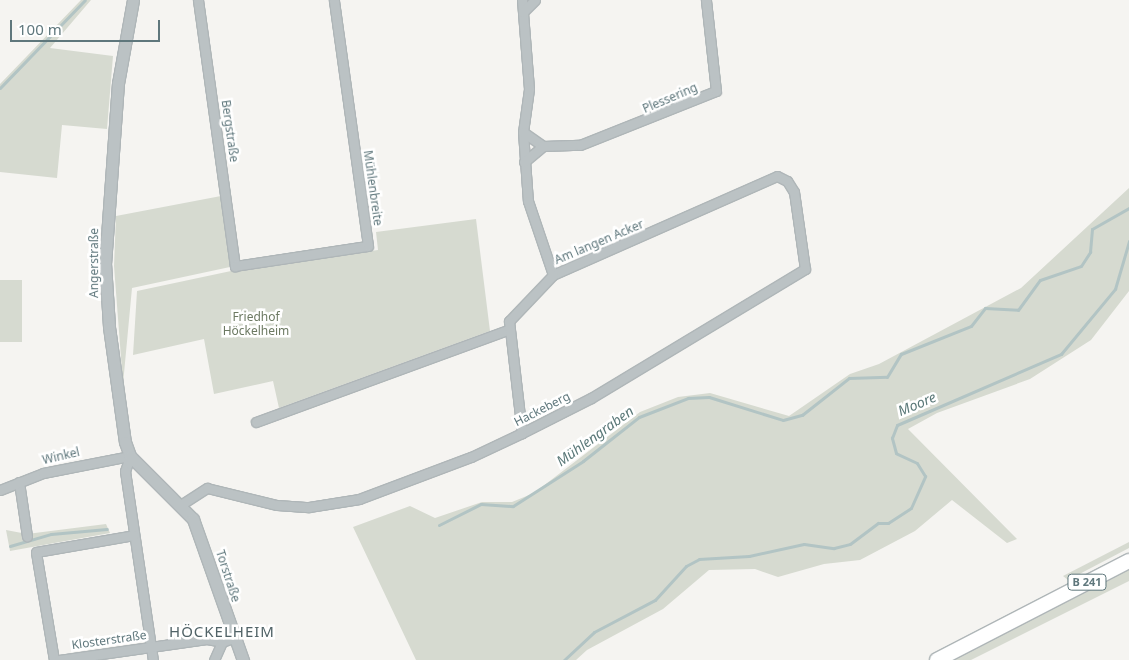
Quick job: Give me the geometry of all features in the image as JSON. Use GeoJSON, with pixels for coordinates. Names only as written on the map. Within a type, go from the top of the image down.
{"type":"FeatureCollection","features":[{"type":"Feature","properties":{"kind":"main road","name":"B 241"},"geometry":{"type":"LineString","coordinates":[[937,660],[1129,561]]}},
{"type":"Feature","properties":{"kind":"street","name":"Angerstraße"},"geometry":{"type":"LineString","coordinates":[[130,456],[116,383],[105,263],[118,83],[134,0]]}},
{"type":"Feature","properties":{"kind":"street","name":"Bergstraße"},"geometry":{"type":"LineString","coordinates":[[198,0],[235,266]]}},
{"type":"Feature","properties":{"kind":"street","name":"Mühlenbreite"},"geometry":{"type":"LineString","coordinates":[[235,266],[368,246],[334,0]]}},
{"type":"Feature","properties":{"kind":"street"},"geometry":{"type":"LineString","coordinates":[[522,0],[529,89],[523,132],[528,201],[553,275]]}},
{"type":"Feature","properties":{"kind":"street"},"geometry":{"type":"LineString","coordinates":[[523,12],[535,0]]}},
{"type":"Feature","properties":{"kind":"street","name":"Plessering"},"geometry":{"type":"LineString","coordinates":[[543,146],[580,145],[629,129],[716,91],[706,0]]}},
{"type":"Feature","properties":{"kind":"street"},"geometry":{"type":"LineString","coordinates":[[523,132],[543,146],[524,162]]}},
{"type":"Feature","properties":{"kind":"street","name":"Am langen Acker"},"geometry":{"type":"LineString","coordinates":[[508,330],[509,321],[553,275],[777,176],[787,181]]}},
{"type":"Feature","properties":{"kind":"street","name":"Hackeberg"},"geometry":{"type":"LineString","coordinates":[[182,504],[199,491],[215,488],[277,505],[338,504],[413,480],[522,434],[591,398],[806,269],[794,192],[787,181]]}},
{"type":"Feature","properties":{"kind":"street"},"geometry":{"type":"LineString","coordinates":[[256,422],[508,330],[522,434]]}},
{"type":"Feature","properties":{"kind":"street","name":"Winkel"},"geometry":{"type":"LineString","coordinates":[[0,490],[69,466],[130,456]]}},
{"type":"Feature","properties":{"kind":"street"},"geometry":{"type":"LineString","coordinates":[[153,660],[125,471],[130,456],[182,504]]}},
{"type":"Feature","properties":{"kind":"street"},"geometry":{"type":"LineString","coordinates":[[19,482],[26,536]]}},
{"type":"Feature","properties":{"kind":"street","name":"Torstraße"},"geometry":{"type":"LineString","coordinates":[[182,504],[201,536],[233,638],[243,660]]}},
{"type":"Feature","properties":{"kind":"street"},"geometry":{"type":"LineString","coordinates":[[54,660],[36,552],[134,535]]}},
{"type":"Feature","properties":{"kind":"street"},"geometry":{"type":"LineString","coordinates":[[214,660],[222,642],[233,638]]}},
{"type":"Feature","properties":{"kind":"street","name":"Klosterstraße"},"geometry":{"type":"LineString","coordinates":[[59,660],[207,639],[222,642]]}},
{"type":"Feature","properties":{"kind":"green space"},"geometry":{"type":"Polygon","coordinates":[[[81,0],[91,0],[50,48],[113,56],[107,129],[62,125],[57,178],[0,172],[0,84],[81,0]]]}},
{"type":"Feature","properties":{"kind":"green space"},"geometry":{"type":"Polygon","coordinates":[[[1129,188],[1129,291],[1091,340],[1030,379],[937,413],[908,429],[1017,539],[1007,543],[952,500],[915,531],[860,560],[824,564],[778,577],[755,569],[709,570],[663,609],[587,650],[576,660],[416,660],[353,527],[410,506],[435,518],[482,502],[512,502],[534,493],[640,412],[678,397],[710,393],[789,416],[850,374],[879,364],[1021,288],[1129,188]]]}},
{"type":"Feature","properties":{"kind":"green space"},"geometry":{"type":"Polygon","coordinates":[[[221,196],[230,267],[132,288],[123,384],[114,266],[116,216],[221,196]]]}},
{"type":"Feature","properties":{"kind":"green space","name":"Friedhof Höckelheim"},"geometry":{"type":"Polygon","coordinates":[[[476,219],[490,331],[279,408],[273,381],[214,394],[204,339],[133,355],[137,291],[231,271],[378,250],[376,232],[476,219]]]}},
{"type":"Feature","properties":{"kind":"green space"},"geometry":{"type":"Polygon","coordinates":[[[0,280],[22,280],[22,342],[0,342],[0,280]]]}},
{"type":"Feature","properties":{"kind":"green space"},"geometry":{"type":"Polygon","coordinates":[[[106,524],[110,533],[10,551],[6,530],[27,534],[106,524]]]}},
{"type":"Feature","properties":{"kind":"green space"},"geometry":{"type":"Polygon","coordinates":[[[1129,542],[1129,548],[1068,580],[1063,576],[1129,542]]]}},
{"type":"Feature","properties":{"kind":"green space"},"geometry":{"type":"Polygon","coordinates":[[[1129,568],[1129,581],[971,660],[953,660],[1129,568]]]}},
{"type":"Feature","properties":{"kind":"waterway"},"geometry":{"type":"LineString","coordinates":[[0,88],[85,0]]}},
{"type":"Feature","properties":{"kind":"waterway","name":"Mühlengraben"},"geometry":{"type":"LineString","coordinates":[[439,525],[481,504],[513,506],[583,461],[639,417],[688,398],[709,397],[783,420],[802,415],[849,378],[887,377],[901,354],[971,326],[985,308],[1018,310],[1040,280],[1081,266],[1090,252],[1092,229],[1129,208]]}},
{"type":"Feature","properties":{"kind":"waterway","name":"Moore"},"geometry":{"type":"LineString","coordinates":[[564,660],[594,632],[655,600],[686,566],[699,559],[749,556],[804,544],[834,548],[850,544],[878,523],[888,523],[911,508],[925,476],[917,463],[896,453],[892,438],[897,425],[1061,354],[1115,289],[1129,241]]}},
{"type":"Feature","properties":{"kind":"waterway","name":"Mühlengraben"},"geometry":{"type":"LineString","coordinates":[[10,546],[51,534],[107,529]]}},
{"type":"Feature","properties":{"kind":"district","name":"HÖCKELHEIM"},"geometry":{"type":"Point","coordinates":[222,632]}}]}
